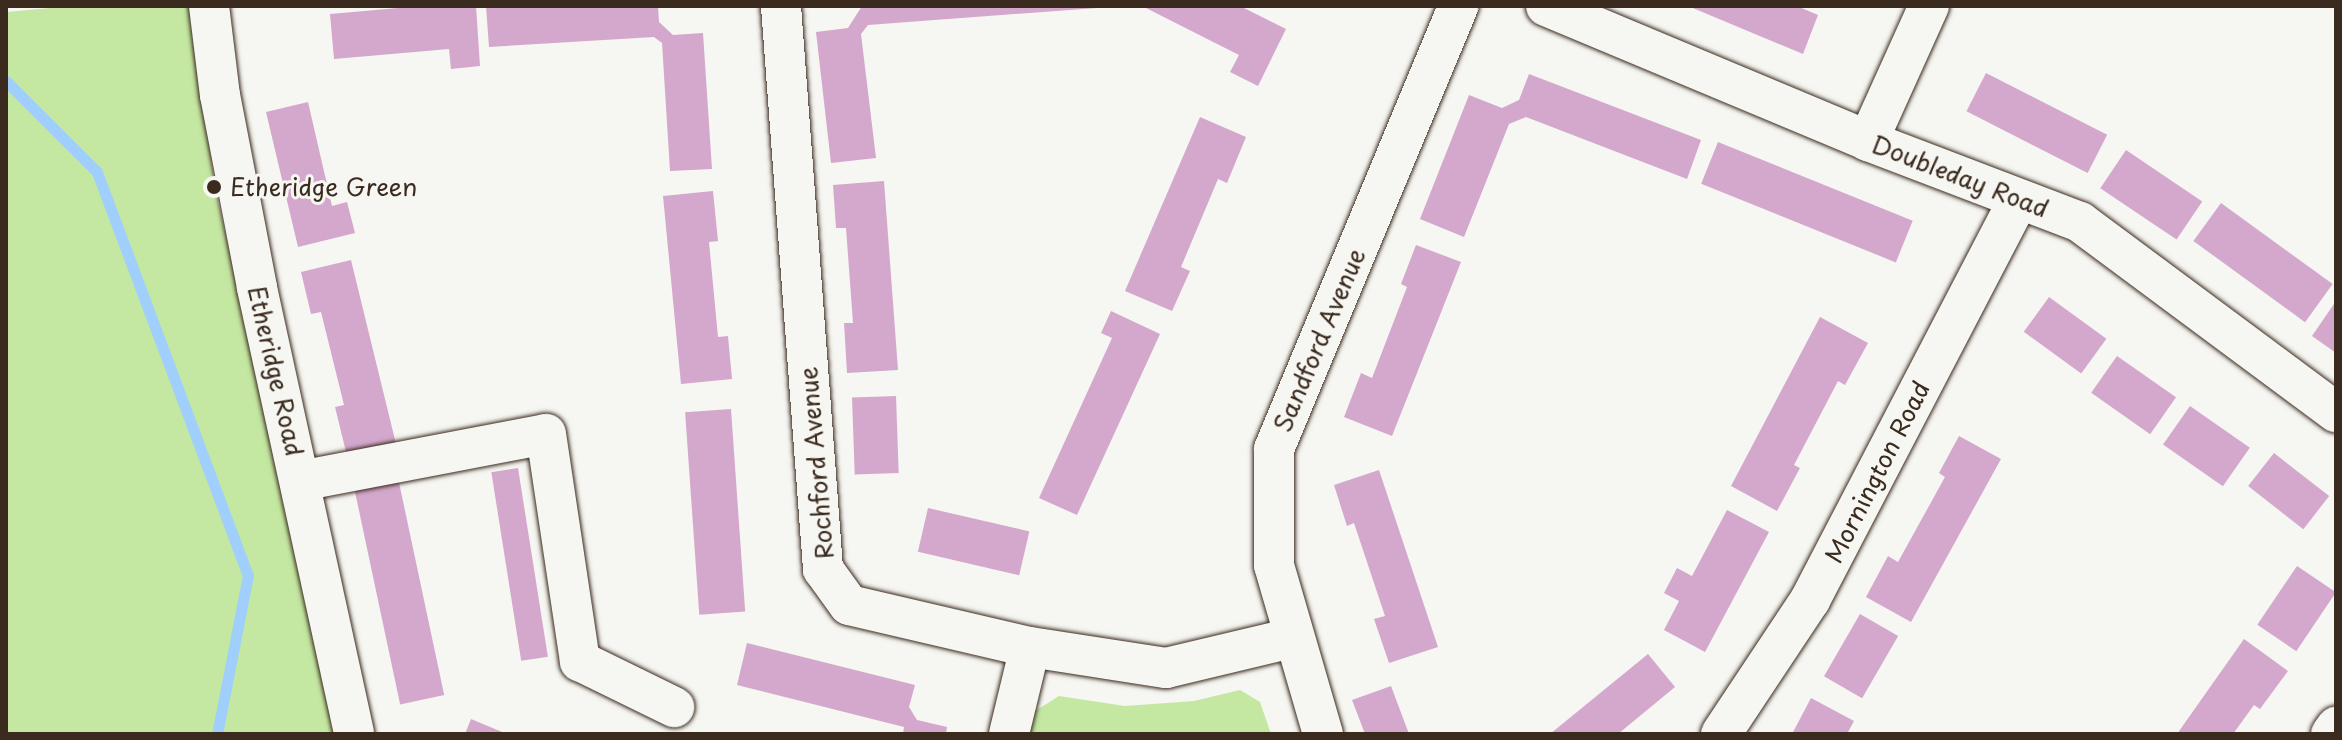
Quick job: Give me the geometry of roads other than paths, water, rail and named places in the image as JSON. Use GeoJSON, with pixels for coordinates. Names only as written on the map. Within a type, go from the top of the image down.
{"type":"FeatureCollection","features":[{"type":"Feature","properties":{"kind":"street","name":"Etheridge Road"},"geometry":{"type":"LineString","coordinates":[[209,6],[234,169],[354,734]]}},
{"type":"Feature","properties":{"kind":"street","name":"Rochford Avenue"},"geometry":{"type":"LineString","coordinates":[[781,6],[823,569],[849,605],[1030,647],[1166,668],[1292,638]]}},
{"type":"Feature","properties":{"kind":"street","name":"Sandford Avenue"},"geometry":{"type":"LineString","coordinates":[[1323,734],[1292,638],[1274,565],[1274,449],[1458,6]]}},
{"type":"Feature","properties":{"kind":"street","name":"Doubleday Road"},"geometry":{"type":"LineString","coordinates":[[1546,6],[1868,141],[2080,222],[2336,412]]}},
{"type":"Feature","properties":{"kind":"street"},"geometry":{"type":"LineString","coordinates":[[1868,141],[1929,6]]}},
{"type":"Feature","properties":{"kind":"street","name":"Mornington Road"},"geometry":{"type":"LineString","coordinates":[[1721,734],[1810,600],[2018,200]]}},
{"type":"Feature","properties":{"kind":"street"},"geometry":{"type":"LineString","coordinates":[[300,481],[546,434],[580,661],[674,707]]}},
{"type":"Feature","properties":{"kind":"street"},"geometry":{"type":"LineString","coordinates":[[1009,734],[1030,647]]}},
{"type":"Feature","properties":{"kind":"street"},"geometry":{"type":"LineString","coordinates":[[2331,734],[2336,727]]}},
{"type":"Feature","properties":{"kind":"waterway"},"geometry":{"type":"LineString","coordinates":[[6,81],[97,172],[248,575],[217,734]]}},
{"type":"Feature","properties":{"kind":"place","name":"Etheridge Green"},"geometry":{"type":"Point","coordinates":[214,187]}}]}
